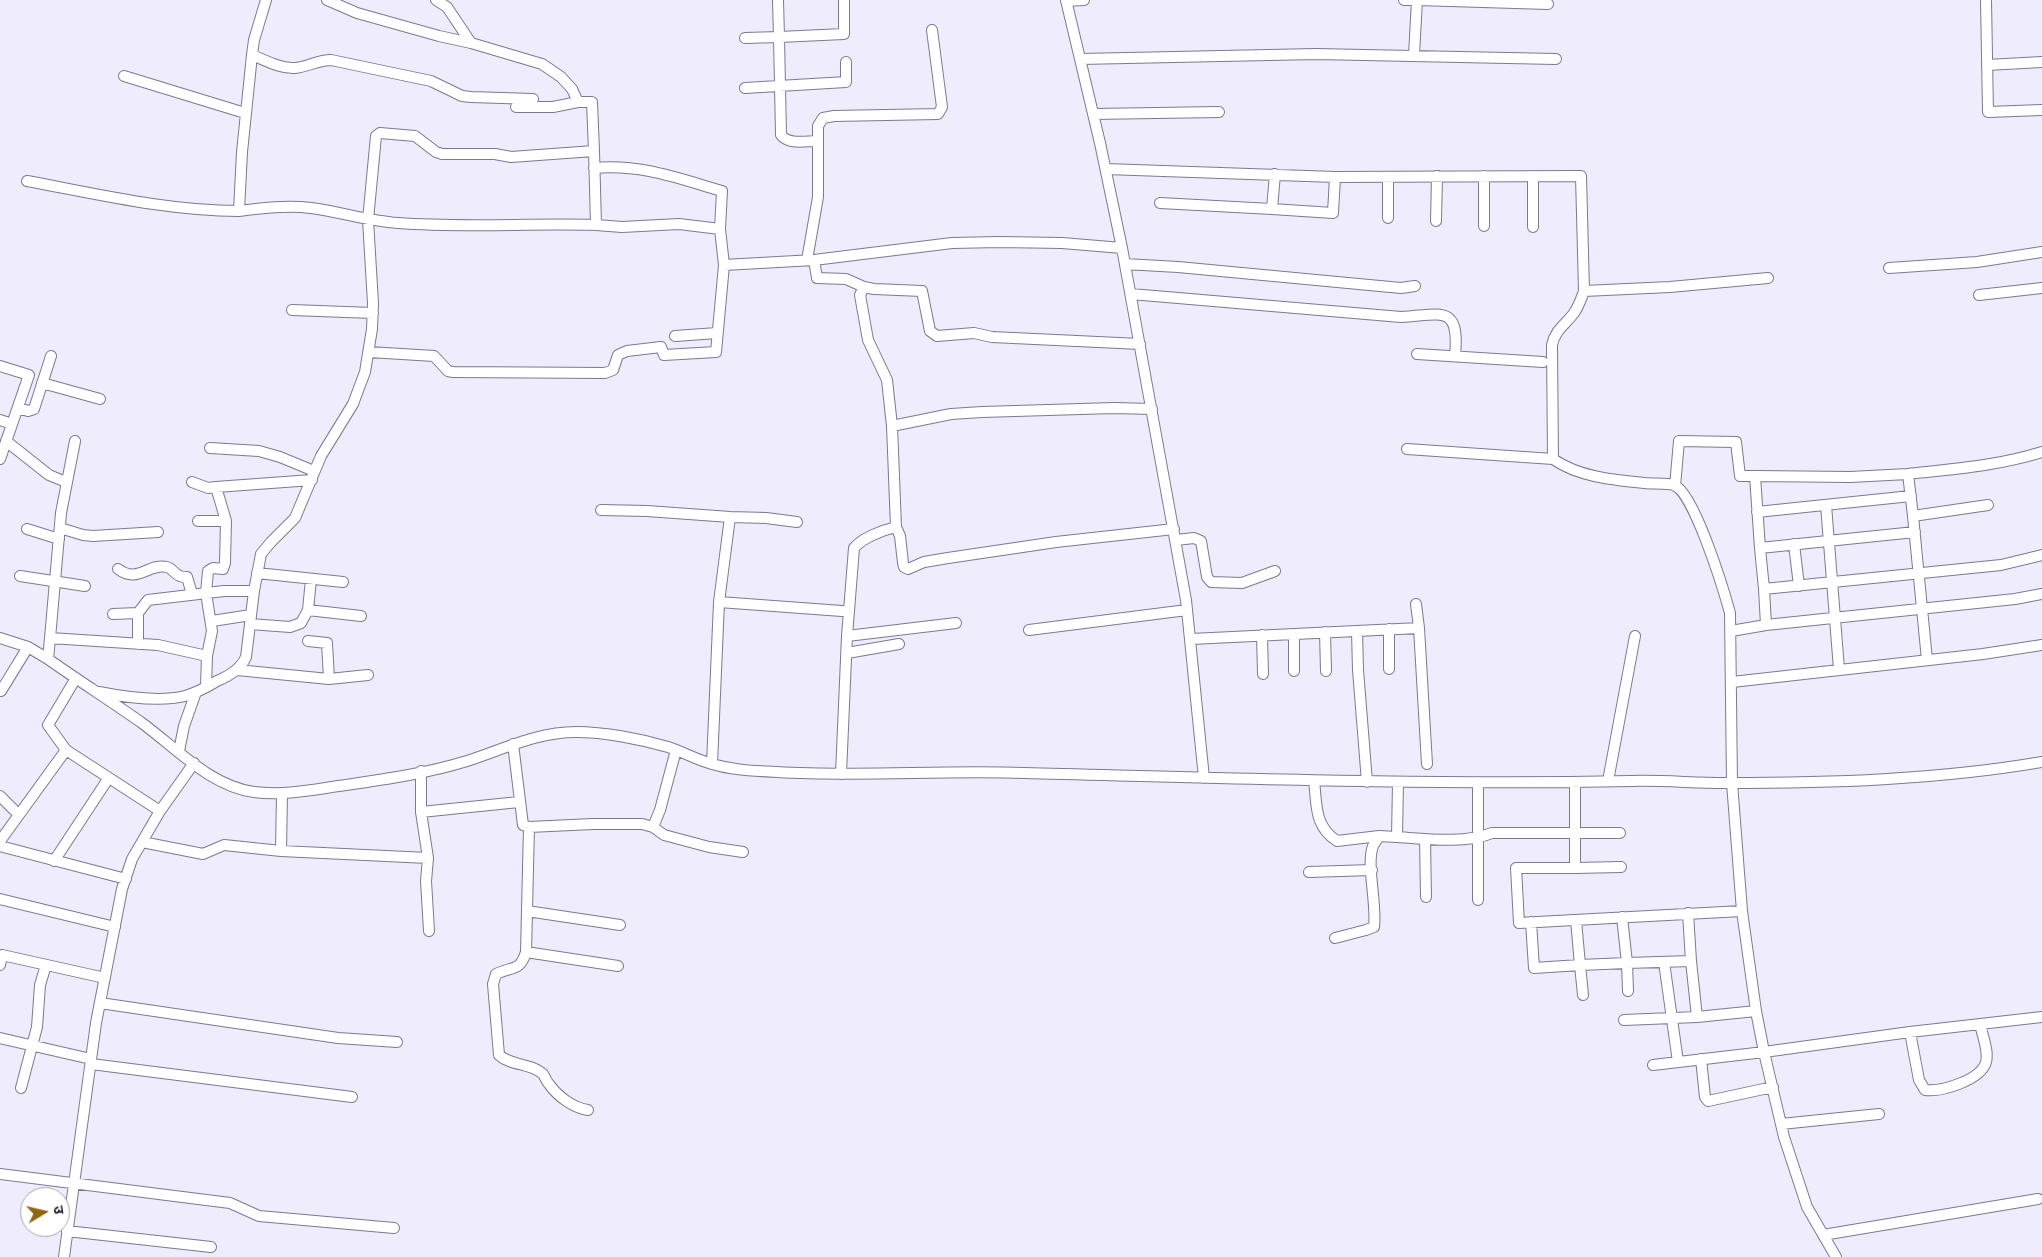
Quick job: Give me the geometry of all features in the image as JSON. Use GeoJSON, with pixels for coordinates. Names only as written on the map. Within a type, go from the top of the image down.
{"type":"FeatureCollection","features":[{"type":"Feature","properties":{"kind":"street"},"geometry":{"type":"LineString","coordinates":[[239,211],[252,55],[254,40],[266,0]]}},
{"type":"Feature","properties":{"kind":"street"},"geometry":{"type":"LineString","coordinates":[[327,0],[357,13],[542,64],[552,70],[572,89],[578,102]]}},
{"type":"Feature","properties":{"kind":"street"},"geometry":{"type":"LineString","coordinates":[[436,0],[447,7],[471,43]]}},
{"type":"Feature","properties":{"kind":"street"},"geometry":{"type":"LineString","coordinates":[[778,0],[781,135],[790,141],[818,141]]}},
{"type":"Feature","properties":{"kind":"street"},"geometry":{"type":"LineString","coordinates":[[745,38],[844,34],[844,0]]}},
{"type":"Feature","properties":{"kind":"street"},"geometry":{"type":"LineString","coordinates":[[1084,0],[1066,1],[1106,169],[1176,540],[1188,610],[1204,778]]}},
{"type":"Feature","properties":{"kind":"street"},"geometry":{"type":"LineString","coordinates":[[1404,0],[1548,4]]}},
{"type":"Feature","properties":{"kind":"street"},"geometry":{"type":"LineString","coordinates":[[1414,55],[1416,0]]}},
{"type":"Feature","properties":{"kind":"street"},"geometry":{"type":"LineString","coordinates":[[1986,0],[1988,112],[2042,110]]}},
{"type":"Feature","properties":{"kind":"street"},"geometry":{"type":"LineString","coordinates":[[932,30],[942,107],[938,114],[829,116],[823,118],[818,126],[818,197],[811,260],[817,278],[846,280],[874,289],[922,291],[930,331],[936,336],[974,333],[992,337],[1140,344]]}},
{"type":"Feature","properties":{"kind":"street"},"geometry":{"type":"LineString","coordinates":[[252,55],[294,68],[322,60],[331,60],[431,81],[462,96],[533,99]]}},
{"type":"Feature","properties":{"kind":"street"},"geometry":{"type":"LineString","coordinates":[[1080,59],[1158,56],[1414,55],[1556,59]]}},
{"type":"Feature","properties":{"kind":"street"},"geometry":{"type":"LineString","coordinates":[[745,88],[846,82],[846,62]]}},
{"type":"Feature","properties":{"kind":"street"},"geometry":{"type":"LineString","coordinates":[[1987,64],[2042,62]]}},
{"type":"Feature","properties":{"kind":"street"},"geometry":{"type":"LineString","coordinates":[[124,76],[246,113]]}},
{"type":"Feature","properties":{"kind":"street"},"geometry":{"type":"LineString","coordinates":[[516,107],[553,107],[578,102],[592,102],[596,225]]}},
{"type":"Feature","properties":{"kind":"street"},"geometry":{"type":"LineString","coordinates":[[1093,114],[1220,112]]}},
{"type":"Feature","properties":{"kind":"street"},"geometry":{"type":"LineString","coordinates":[[95,691],[119,696],[162,698],[184,696],[206,687],[243,664],[246,657],[254,591],[261,554],[295,518],[321,456],[353,404],[365,372],[373,313],[368,220],[374,140],[380,133],[415,136],[436,152],[442,154],[502,154],[511,157],[594,152]]}},
{"type":"Feature","properties":{"kind":"street"},"geometry":{"type":"LineString","coordinates":[[369,352],[434,356],[448,370],[453,372],[605,373],[613,370],[620,353],[627,351],[661,348],[664,355],[716,352],[724,265],[720,229],[722,191],[634,167],[594,168]]}},
{"type":"Feature","properties":{"kind":"street"},"geometry":{"type":"LineString","coordinates":[[1106,169],[1335,177],[1581,176],[1584,291],[1580,304],[1554,335],[1552,345],[1553,458]]}},
{"type":"Feature","properties":{"kind":"street"},"geometry":{"type":"LineString","coordinates":[[1272,209],[1275,174]]}},
{"type":"Feature","properties":{"kind":"street"},"geometry":{"type":"LineString","coordinates":[[1388,176],[1388,218]]}},
{"type":"Feature","properties":{"kind":"street"},"geometry":{"type":"LineString","coordinates":[[1436,221],[1438,176]]}},
{"type":"Feature","properties":{"kind":"street"},"geometry":{"type":"LineString","coordinates":[[1484,176],[1484,226]]}},
{"type":"Feature","properties":{"kind":"street"},"geometry":{"type":"LineString","coordinates":[[1533,176],[1533,227]]}},
{"type":"Feature","properties":{"kind":"street"},"geometry":{"type":"LineString","coordinates":[[1160,203],[1334,213],[1335,177]]}},
{"type":"Feature","properties":{"kind":"street"},"geometry":{"type":"LineString","coordinates":[[27,181],[179,208],[208,211],[239,211],[276,207],[309,208],[337,212],[368,220],[429,226],[543,223],[622,227],[679,224],[720,229]]}},
{"type":"Feature","properties":{"kind":"street"},"geometry":{"type":"LineString","coordinates":[[724,265],[811,260],[972,243],[1062,243],[1122,248]]}},
{"type":"Feature","properties":{"kind":"street"},"geometry":{"type":"LineString","coordinates":[[1889,268],[1977,262],[2042,252]]}},
{"type":"Feature","properties":{"kind":"street"},"geometry":{"type":"LineString","coordinates":[[1125,264],[1225,271],[1401,288],[1415,286]]}},
{"type":"Feature","properties":{"kind":"street"},"geometry":{"type":"LineString","coordinates":[[1584,291],[1670,287],[1768,278]]}},
{"type":"Feature","properties":{"kind":"street"},"geometry":{"type":"LineString","coordinates":[[864,287],[860,295],[868,340],[888,380],[896,527],[900,536],[904,567],[908,569],[924,562],[1056,542],[1174,529]]}},
{"type":"Feature","properties":{"kind":"street"},"geometry":{"type":"LineString","coordinates":[[1979,295],[2042,288]]}},
{"type":"Feature","properties":{"kind":"street"},"geometry":{"type":"LineString","coordinates":[[1131,294],[1401,317],[1440,314],[1452,320],[1455,327],[1455,356]]}},
{"type":"Feature","properties":{"kind":"street"},"geometry":{"type":"LineString","coordinates":[[292,310],[373,313]]}},
{"type":"Feature","properties":{"kind":"street"},"geometry":{"type":"LineString","coordinates":[[675,336],[717,332]]}},
{"type":"Feature","properties":{"kind":"street"},"geometry":{"type":"LineString","coordinates":[[1417,354],[1543,362]]}},
{"type":"Feature","properties":{"kind":"street"},"geometry":{"type":"LineString","coordinates":[[18,408],[28,412],[34,409],[51,356]]}},
{"type":"Feature","properties":{"kind":"street"},"geometry":{"type":"LineString","coordinates":[[0,366],[30,375],[0,459]]}},
{"type":"Feature","properties":{"kind":"street"},"geometry":{"type":"LineString","coordinates":[[42,383],[100,399]]}},
{"type":"Feature","properties":{"kind":"street"},"geometry":{"type":"LineString","coordinates":[[892,426],[951,414],[1114,408],[1152,409]]}},
{"type":"Feature","properties":{"kind":"street"},"geometry":{"type":"LineString","coordinates":[[0,420],[12,424]]}},
{"type":"Feature","properties":{"kind":"street"},"geometry":{"type":"LineString","coordinates":[[6,441],[49,475],[66,482]]}},
{"type":"Feature","properties":{"kind":"street"},"geometry":{"type":"LineString","coordinates":[[48,659],[60,528],[66,482],[75,441]]}},
{"type":"Feature","properties":{"kind":"street"},"geometry":{"type":"LineString","coordinates":[[1675,486],[1679,441],[1736,442],[1740,476],[1850,477],[1908,474],[2012,462],[2042,452]]}},
{"type":"Feature","properties":{"kind":"street"},"geometry":{"type":"LineString","coordinates":[[210,448],[259,451],[280,457],[313,475]]}},
{"type":"Feature","properties":{"kind":"street"},"geometry":{"type":"LineString","coordinates":[[1407,450],[1553,458],[1565,467],[1583,473],[1623,481],[1675,486],[1685,494],[1694,510],[1723,587],[1730,613],[1732,783],[1742,911],[1756,1011],[1781,1124],[1807,1207],[1836,1257]]}},
{"type":"Feature","properties":{"kind":"street"},"geometry":{"type":"LineString","coordinates":[[1908,474],[1924,608],[1928,660]]}},
{"type":"Feature","properties":{"kind":"street"},"geometry":{"type":"LineString","coordinates":[[192,482],[208,488],[313,475]]}},
{"type":"Feature","properties":{"kind":"street"},"geometry":{"type":"LineString","coordinates":[[1755,476],[1766,625]]}},
{"type":"Feature","properties":{"kind":"street"},"geometry":{"type":"LineString","coordinates":[[206,687],[207,656],[212,631],[212,621],[206,592],[208,571],[213,568],[220,570],[225,567],[226,521],[216,487]]}},
{"type":"Feature","properties":{"kind":"street"},"geometry":{"type":"LineString","coordinates":[[1757,512],[1911,496]]}},
{"type":"Feature","properties":{"kind":"street"},"geometry":{"type":"LineString","coordinates":[[1826,505],[1839,669]]}},
{"type":"Feature","properties":{"kind":"street"},"geometry":{"type":"LineString","coordinates":[[1913,516],[1988,505]]}},
{"type":"Feature","properties":{"kind":"street"},"geometry":{"type":"LineString","coordinates":[[601,510],[766,518],[797,522]]}},
{"type":"Feature","properties":{"kind":"street"},"geometry":{"type":"LineString","coordinates":[[712,764],[719,602],[730,517]]}},
{"type":"Feature","properties":{"kind":"street"},"geometry":{"type":"LineString","coordinates":[[198,521],[226,521]]}},
{"type":"Feature","properties":{"kind":"street"},"geometry":{"type":"LineString","coordinates":[[841,774],[847,636],[854,548],[858,543],[875,534],[896,527]]}},
{"type":"Feature","properties":{"kind":"street"},"geometry":{"type":"LineString","coordinates":[[60,528],[93,536],[158,532]]}},
{"type":"Feature","properties":{"kind":"street"},"geometry":{"type":"LineString","coordinates":[[26,529],[59,539]]}},
{"type":"Feature","properties":{"kind":"street"},"geometry":{"type":"LineString","coordinates":[[1760,548],[1915,532]]}},
{"type":"Feature","properties":{"kind":"street"},"geometry":{"type":"LineString","coordinates":[[1176,540],[1194,538],[1202,541],[1207,577],[1211,582],[1242,582],[1275,571]]}},
{"type":"Feature","properties":{"kind":"street"},"geometry":{"type":"LineString","coordinates":[[1794,544],[1799,586]]}},
{"type":"Feature","properties":{"kind":"street"},"geometry":{"type":"LineString","coordinates":[[1764,588],[2001,565],[2042,555]]}},
{"type":"Feature","properties":{"kind":"street"},"geometry":{"type":"LineString","coordinates":[[118,569],[125,574],[131,575],[144,573],[160,567],[169,568],[178,575],[187,577],[192,594]]}},
{"type":"Feature","properties":{"kind":"street"},"geometry":{"type":"LineString","coordinates":[[258,573],[343,582]]}},
{"type":"Feature","properties":{"kind":"street"},"geometry":{"type":"LineString","coordinates":[[20,576],[85,586]]}},
{"type":"Feature","properties":{"kind":"street"},"geometry":{"type":"LineString","coordinates":[[212,621],[250,619],[290,627],[301,623],[308,610],[311,579]]}},
{"type":"Feature","properties":{"kind":"street"},"geometry":{"type":"LineString","coordinates":[[138,644],[138,613],[148,600],[224,590],[254,591]]}},
{"type":"Feature","properties":{"kind":"street"},"geometry":{"type":"LineString","coordinates":[[1731,632],[1766,625],[2015,599],[2042,594]]}},
{"type":"Feature","properties":{"kind":"street"},"geometry":{"type":"LineString","coordinates":[[719,602],[842,611]]}},
{"type":"Feature","properties":{"kind":"street"},"geometry":{"type":"LineString","coordinates":[[1416,604],[1426,764]]}},
{"type":"Feature","properties":{"kind":"street"},"geometry":{"type":"LineString","coordinates":[[308,610],[361,616]]}},
{"type":"Feature","properties":{"kind":"street"},"geometry":{"type":"LineString","coordinates":[[1029,630],[1188,610]]}},
{"type":"Feature","properties":{"kind":"street"},"geometry":{"type":"LineString","coordinates":[[113,614],[138,613]]}},
{"type":"Feature","properties":{"kind":"street"},"geometry":{"type":"LineString","coordinates":[[847,636],[956,623]]}},
{"type":"Feature","properties":{"kind":"street"},"geometry":{"type":"LineString","coordinates":[[1191,639],[1419,628]]}},
{"type":"Feature","properties":{"kind":"street"},"geometry":{"type":"LineString","coordinates":[[1389,629],[1389,669]]}},
{"type":"Feature","properties":{"kind":"street"},"geometry":{"type":"LineString","coordinates":[[1357,631],[1358,670],[1367,782]]}},
{"type":"Feature","properties":{"kind":"street"},"geometry":{"type":"LineString","coordinates":[[1325,632],[1326,671]]}},
{"type":"Feature","properties":{"kind":"street"},"geometry":{"type":"LineString","coordinates":[[1294,634],[1294,671]]}},
{"type":"Feature","properties":{"kind":"street"},"geometry":{"type":"LineString","coordinates":[[1262,635],[1263,674]]}},
{"type":"Feature","properties":{"kind":"street"},"geometry":{"type":"LineString","coordinates":[[1608,781],[1635,636]]}},
{"type":"Feature","properties":{"kind":"street"},"geometry":{"type":"LineString","coordinates":[[0,638],[28,647],[48,659],[224,783],[248,791],[282,793],[402,776],[464,762],[513,744],[546,735],[577,732],[616,736],[666,746],[712,764],[738,770],[841,774],[999,772],[1398,783],[1664,780],[1732,783],[1842,782],[1936,775],[2042,762]]}},
{"type":"Feature","properties":{"kind":"street"},"geometry":{"type":"LineString","coordinates":[[50,638],[168,646],[207,656]]}},
{"type":"Feature","properties":{"kind":"street"},"geometry":{"type":"LineString","coordinates":[[308,641],[327,643],[329,679]]}},
{"type":"Feature","properties":{"kind":"street"},"geometry":{"type":"LineString","coordinates":[[847,653],[898,644]]}},
{"type":"Feature","properties":{"kind":"street"},"geometry":{"type":"LineString","coordinates":[[1732,682],[2042,645]]}},
{"type":"Feature","properties":{"kind":"street"},"geometry":{"type":"LineString","coordinates":[[1,691],[28,647]]}},
{"type":"Feature","properties":{"kind":"street"},"geometry":{"type":"LineString","coordinates":[[236,670],[329,679],[368,675]]}},
{"type":"Feature","properties":{"kind":"street"},"geometry":{"type":"LineString","coordinates":[[76,678],[48,725],[66,750],[160,811]]}},
{"type":"Feature","properties":{"kind":"street"},"geometry":{"type":"LineString","coordinates":[[179,751],[184,726],[196,692]]}},
{"type":"Feature","properties":{"kind":"street"},"geometry":{"type":"LineString","coordinates":[[513,744],[522,825],[528,828],[593,824],[642,824],[653,827],[664,835],[709,848],[743,852]]}},
{"type":"Feature","properties":{"kind":"street"},"geometry":{"type":"LineString","coordinates":[[0,841],[66,750]]}},
{"type":"Feature","properties":{"kind":"street"},"geometry":{"type":"LineString","coordinates":[[653,827],[660,810],[676,750]]}},
{"type":"Feature","properties":{"kind":"street"},"geometry":{"type":"LineString","coordinates":[[70,1210],[100,1003],[126,879],[132,859],[160,811],[194,763]]}},
{"type":"Feature","properties":{"kind":"street"},"geometry":{"type":"LineString","coordinates":[[421,771],[422,812],[428,858],[426,882],[429,931]]}},
{"type":"Feature","properties":{"kind":"street"},"geometry":{"type":"LineString","coordinates":[[54,861],[108,779]]}},
{"type":"Feature","properties":{"kind":"street"},"geometry":{"type":"LineString","coordinates":[[1314,781],[1318,820],[1330,836],[1337,841],[1379,836],[1426,840],[1479,838],[1492,833],[1620,833]]}},
{"type":"Feature","properties":{"kind":"street"},"geometry":{"type":"LineString","coordinates":[[1478,782],[1478,900]]}},
{"type":"Feature","properties":{"kind":"street"},"geometry":{"type":"LineString","coordinates":[[1575,868],[1576,782]]}},
{"type":"Feature","properties":{"kind":"street"},"geometry":{"type":"LineString","coordinates":[[1397,837],[1398,783]]}},
{"type":"Feature","properties":{"kind":"street"},"geometry":{"type":"LineString","coordinates":[[281,851],[282,793]]}},
{"type":"Feature","properties":{"kind":"street"},"geometry":{"type":"LineString","coordinates":[[0,796],[19,815]]}},
{"type":"Feature","properties":{"kind":"street"},"geometry":{"type":"LineString","coordinates":[[422,812],[519,802]]}},
{"type":"Feature","properties":{"kind":"street"},"geometry":{"type":"LineString","coordinates":[[528,828],[526,952],[522,963],[516,968],[496,974],[493,984],[499,1055],[506,1061],[543,1074],[550,1086],[567,1101],[578,1109],[588,1110]]}},
{"type":"Feature","properties":{"kind":"street"},"geometry":{"type":"LineString","coordinates":[[1335,938],[1374,926],[1373,846],[1379,836]]}},
{"type":"Feature","properties":{"kind":"street"},"geometry":{"type":"LineString","coordinates":[[1426,840],[1426,897]]}},
{"type":"Feature","properties":{"kind":"street"},"geometry":{"type":"LineString","coordinates":[[142,842],[203,854],[224,845],[281,851],[428,858]]}},
{"type":"Feature","properties":{"kind":"street"},"geometry":{"type":"LineString","coordinates":[[0,846],[126,879]]}},
{"type":"Feature","properties":{"kind":"street"},"geometry":{"type":"LineString","coordinates":[[1621,868],[1516,868],[1519,923],[1742,911]]}},
{"type":"Feature","properties":{"kind":"street"},"geometry":{"type":"LineString","coordinates":[[1309,872],[1372,870]]}},
{"type":"Feature","properties":{"kind":"street"},"geometry":{"type":"LineString","coordinates":[[0,899],[115,927]]}},
{"type":"Feature","properties":{"kind":"street"},"geometry":{"type":"LineString","coordinates":[[527,910],[620,926]]}},
{"type":"Feature","properties":{"kind":"street"},"geometry":{"type":"LineString","coordinates":[[1688,913],[1697,1017]]}},
{"type":"Feature","properties":{"kind":"street"},"geometry":{"type":"LineString","coordinates":[[1622,918],[1628,991]]}},
{"type":"Feature","properties":{"kind":"street"},"geometry":{"type":"LineString","coordinates":[[1576,920],[1584,995]]}},
{"type":"Feature","properties":{"kind":"street"},"geometry":{"type":"LineString","coordinates":[[1530,922],[1534,968],[1627,962],[1691,961]]}},
{"type":"Feature","properties":{"kind":"street"},"geometry":{"type":"LineString","coordinates":[[526,952],[618,966]]}},
{"type":"Feature","properties":{"kind":"street"},"geometry":{"type":"LineString","coordinates":[[1,959],[46,964],[105,978]]}},
{"type":"Feature","properties":{"kind":"street"},"geometry":{"type":"LineString","coordinates":[[1664,962],[1678,1062]]}},
{"type":"Feature","properties":{"kind":"street"},"geometry":{"type":"LineString","coordinates":[[21,1088],[37,1027],[40,985],[46,964]]}},
{"type":"Feature","properties":{"kind":"street"},"geometry":{"type":"LineString","coordinates":[[100,1003],[338,1038],[397,1042]]}},
{"type":"Feature","properties":{"kind":"street"},"geometry":{"type":"LineString","coordinates":[[1624,1020],[1697,1017],[1756,1011]]}},
{"type":"Feature","properties":{"kind":"street"},"geometry":{"type":"LineString","coordinates":[[1653,1065],[2042,1017]]}},
{"type":"Feature","properties":{"kind":"street"},"geometry":{"type":"LineString","coordinates":[[1910,1032],[1919,1080],[1926,1090],[1933,1091],[1949,1088],[1963,1082],[1983,1066],[1986,1056],[1980,1024]]}},
{"type":"Feature","properties":{"kind":"street"},"geometry":{"type":"LineString","coordinates":[[0,1038],[91,1061],[352,1097]]}},
{"type":"Feature","properties":{"kind":"street"},"geometry":{"type":"LineString","coordinates":[[1701,1058],[1705,1097],[1708,1101],[1773,1087]]}},
{"type":"Feature","properties":{"kind":"street"},"geometry":{"type":"LineString","coordinates":[[1781,1124],[1879,1114]]}},
{"type":"Feature","properties":{"kind":"street"},"geometry":{"type":"LineString","coordinates":[[0,1174],[230,1203],[259,1216],[394,1228]]}},
{"type":"Feature","properties":{"kind":"street"},"geometry":{"type":"LineString","coordinates":[[1823,1235],[2038,1199]]}},
{"type":"Feature","properties":{"kind":"street"},"geometry":{"type":"LineString","coordinates":[[70,1230],[211,1246]]}},
{"type":"Feature","properties":{"kind":"street"},"geometry":{"type":"LineString","coordinates":[[64,1257],[66,1237]]}}]}
